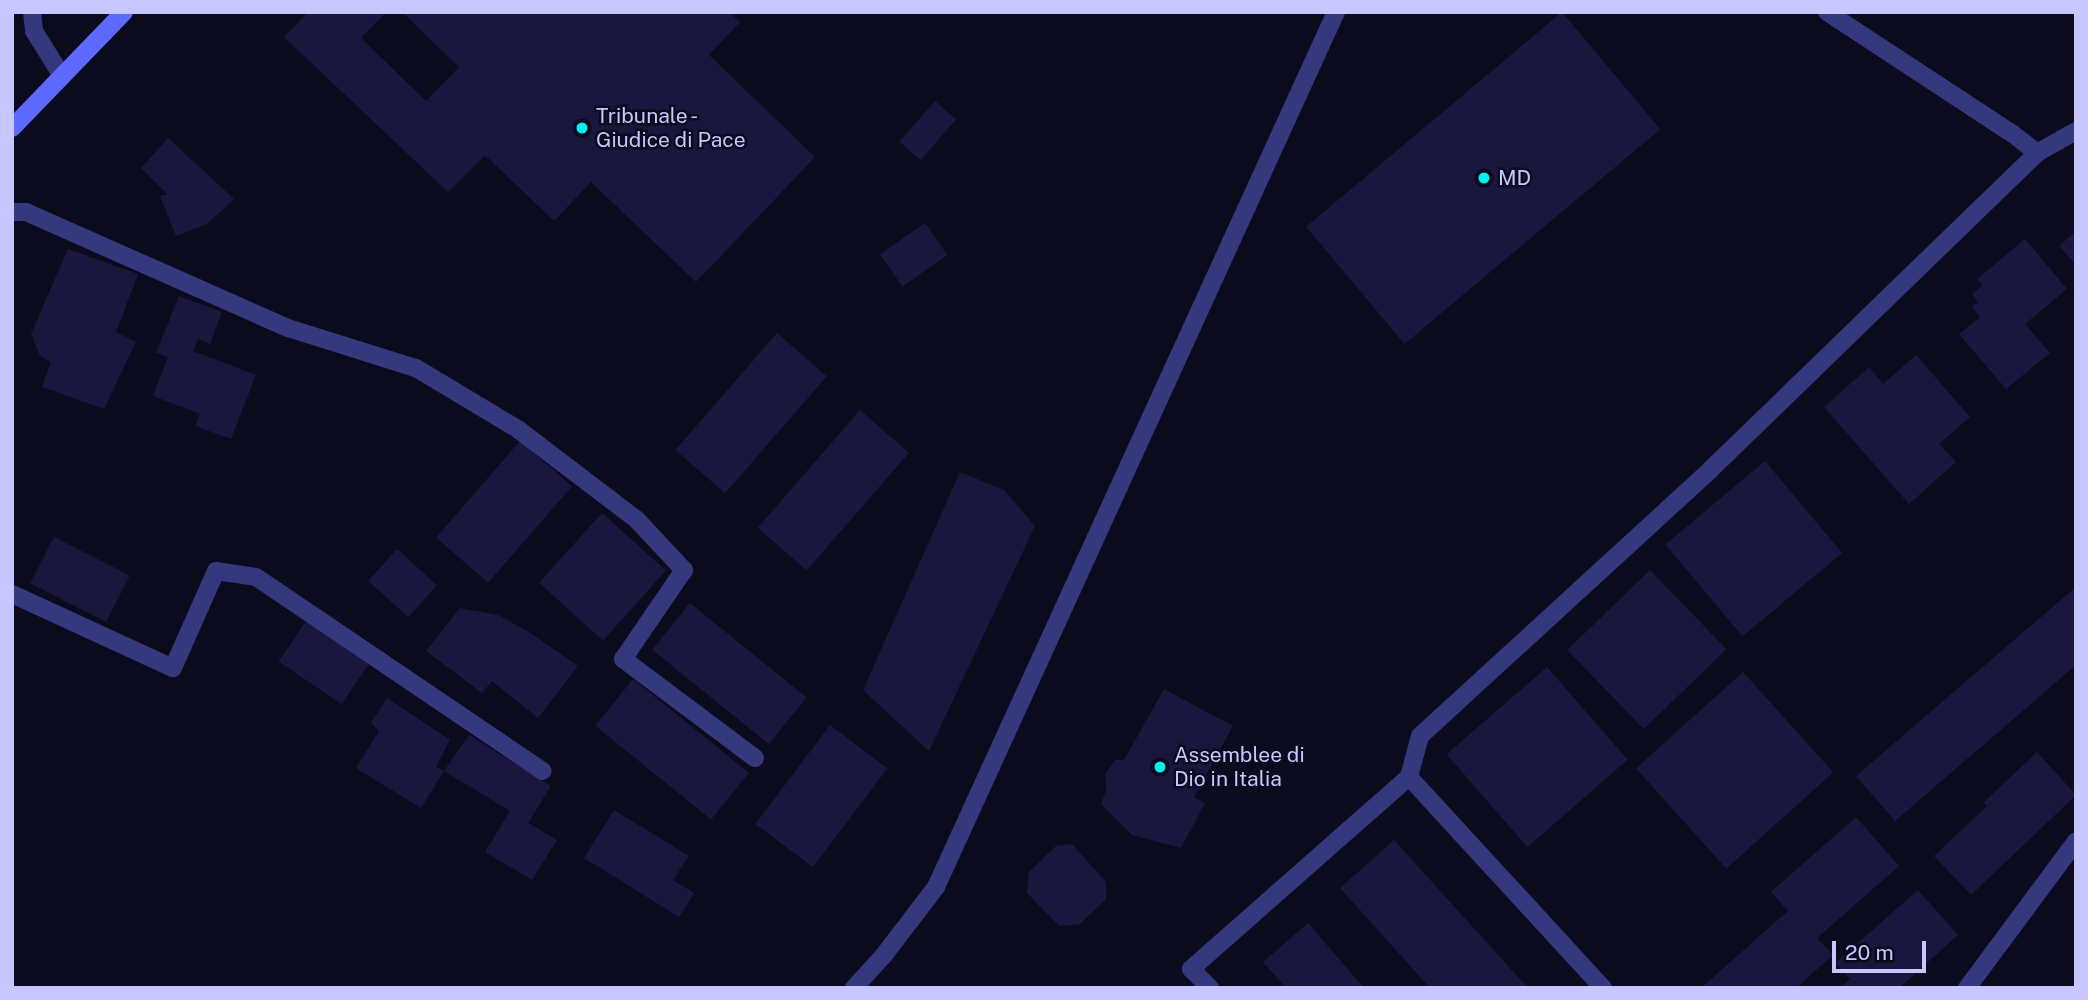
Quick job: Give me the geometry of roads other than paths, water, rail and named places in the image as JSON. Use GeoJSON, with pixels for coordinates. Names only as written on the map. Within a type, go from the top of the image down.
{"type":"FeatureCollection","features":[{"type":"Feature","properties":{"kind":"main road"},"geometry":{"type":"LineString","coordinates":[[12,128],[124,12]]}},
{"type":"Feature","properties":{"kind":"street"},"geometry":{"type":"LineString","coordinates":[[32,12],[34,31],[62,76]]}},
{"type":"Feature","properties":{"kind":"street"},"geometry":{"type":"LineString","coordinates":[[853,988],[884,956],[936,887],[1336,12]]}},
{"type":"Feature","properties":{"kind":"street"},"geometry":{"type":"LineString","coordinates":[[1827,12],[2013,134],[2037,153]]}},
{"type":"Feature","properties":{"kind":"street"},"geometry":{"type":"LineString","coordinates":[[1210,988],[1191,968],[1409,777],[1420,736],[1710,470],[2037,153],[2076,131]]}},
{"type":"Feature","properties":{"kind":"street"},"geometry":{"type":"LineString","coordinates":[[12,212],[39,218],[288,328],[416,368],[519,430],[637,520],[684,570],[623,659],[755,758]]}},
{"type":"Feature","properties":{"kind":"street"},"geometry":{"type":"LineString","coordinates":[[12,594],[173,668],[216,572],[256,577],[542,771]]}},
{"type":"Feature","properties":{"kind":"street"},"geometry":{"type":"LineString","coordinates":[[1409,777],[1602,988]]}},
{"type":"Feature","properties":{"kind":"street"},"geometry":{"type":"LineString","coordinates":[[1967,988],[2076,841]]}},
{"type":"Feature","properties":{"kind":"place","name":"Tribunale - Giudice di Pace"},"geometry":{"type":"Point","coordinates":[582,128]}},
{"type":"Feature","properties":{"kind":"place","name":"MD"},"geometry":{"type":"Point","coordinates":[1484,178]}},
{"type":"Feature","properties":{"kind":"place","name":"Assemblee di Dio in Italia"},"geometry":{"type":"Point","coordinates":[1160,767]}}]}
